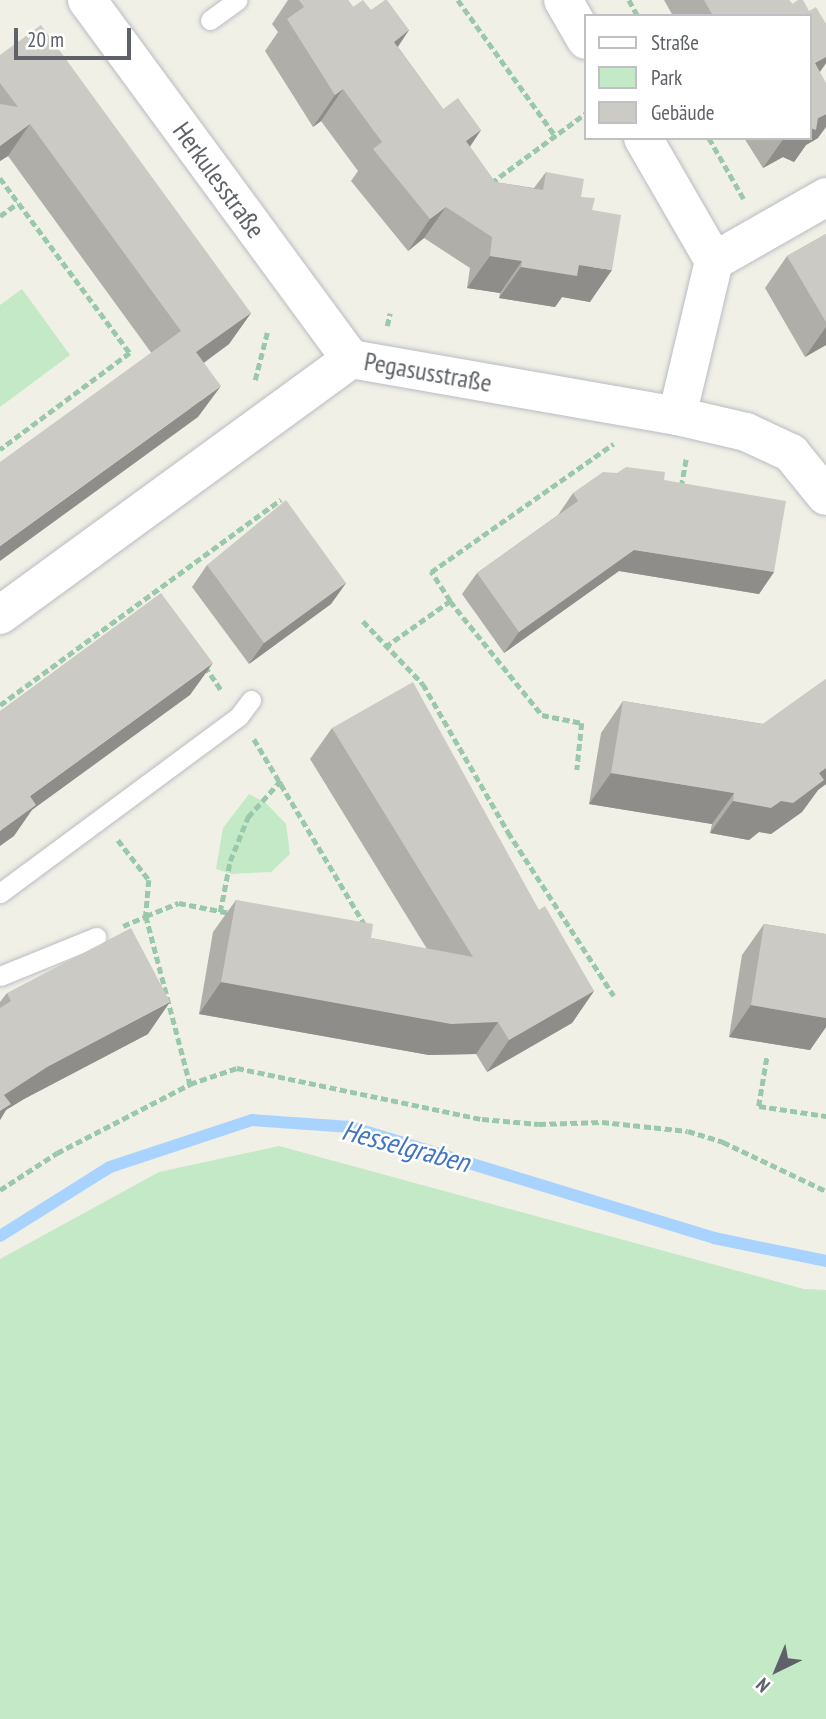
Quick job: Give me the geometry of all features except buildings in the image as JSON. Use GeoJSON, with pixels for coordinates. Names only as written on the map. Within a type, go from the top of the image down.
{"type":"FeatureCollection","features":[{"type":"Feature","properties":{"kind":"street","name":"Herkulesstraße"},"geometry":{"type":"LineString","coordinates":[[87,0],[351,359]]}},
{"type":"Feature","properties":{"kind":"street"},"geometry":{"type":"LineString","coordinates":[[563,0],[584,37]]}},
{"type":"Feature","properties":{"kind":"street"},"geometry":{"type":"LineString","coordinates":[[644,140],[714,261],[677,416]]}},
{"type":"Feature","properties":{"kind":"street"},"geometry":{"type":"LineString","coordinates":[[714,261],[826,197]]}},
{"type":"Feature","properties":{"kind":"street","name":"Pegasusstraße"},"geometry":{"type":"LineString","coordinates":[[0,615],[351,359],[677,416],[746,432],[791,453],[826,496]]}},
{"type":"Feature","properties":{"kind":"lane"},"geometry":{"type":"LineString","coordinates":[[210,20],[238,0]]}},
{"type":"Feature","properties":{"kind":"lane"},"geometry":{"type":"LineString","coordinates":[[0,893],[245,708]]}},
{"type":"Feature","properties":{"kind":"lane"},"geometry":{"type":"LineString","coordinates":[[0,976],[96,937]]}},
{"type":"Feature","properties":{"kind":"path"},"geometry":{"type":"LineString","coordinates":[[458,0],[554,134]]}},
{"type":"Feature","properties":{"kind":"path"},"geometry":{"type":"LineString","coordinates":[[485,191],[554,134],[584,114]]}},
{"type":"Feature","properties":{"kind":"path"},"geometry":{"type":"LineString","coordinates":[[710,140],[764,233]]}},
{"type":"Feature","properties":{"kind":"path"},"geometry":{"type":"LineString","coordinates":[[0,178],[130,354],[0,450]]}},
{"type":"Feature","properties":{"kind":"path"},"geometry":{"type":"LineString","coordinates":[[0,216],[18,203]]}},
{"type":"Feature","properties":{"kind":"path"},"geometry":{"type":"LineString","coordinates":[[253,386],[267,333]]}},
{"type":"Feature","properties":{"kind":"path"},"geometry":{"type":"LineString","coordinates":[[577,770],[582,723],[542,715],[450,601],[431,572],[623,436],[677,416]]}},
{"type":"Feature","properties":{"kind":"path"},"geometry":{"type":"LineString","coordinates":[[0,705],[281,499]]}},
{"type":"Feature","properties":{"kind":"path"},"geometry":{"type":"LineString","coordinates":[[154,592],[162,603]]}},
{"type":"Feature","properties":{"kind":"path"},"geometry":{"type":"LineString","coordinates":[[385,647],[450,601]]}},
{"type":"Feature","properties":{"kind":"path"},"geometry":{"type":"LineString","coordinates":[[363,621],[423,684],[508,832],[614,996]]}},
{"type":"Feature","properties":{"kind":"path"},"geometry":{"type":"LineString","coordinates":[[201,659],[245,708],[282,779],[366,925],[353,924]]}},
{"type":"Feature","properties":{"kind":"path"},"geometry":{"type":"LineString","coordinates":[[220,912],[230,861],[248,817],[282,779]]}},
{"type":"Feature","properties":{"kind":"path"},"geometry":{"type":"LineString","coordinates":[[100,817],[149,880],[146,916],[190,1084]]}},
{"type":"Feature","properties":{"kind":"path"},"geometry":{"type":"LineString","coordinates":[[96,937],[179,903],[233,913]]}},
{"type":"Feature","properties":{"kind":"path"},"geometry":{"type":"LineString","coordinates":[[767,1058],[759,1106],[826,1116]]}},
{"type":"Feature","properties":{"kind":"path"},"geometry":{"type":"LineString","coordinates":[[0,1190],[57,1153],[190,1084],[237,1068],[482,1119],[539,1124],[602,1122],[688,1131],[723,1142],[826,1191]]}},
{"type":"Feature","properties":{"kind":"green space"},"geometry":{"type":"Polygon","coordinates":[[[22,289],[70,355],[0,407],[0,305],[22,289]]]}},
{"type":"Feature","properties":{"kind":"green space"},"geometry":{"type":"Polygon","coordinates":[[[249,794],[266,803],[286,824],[290,854],[271,872],[232,874],[216,869],[223,828],[249,794]]]}},
{"type":"Feature","properties":{"kind":"green space"},"geometry":{"type":"Polygon","coordinates":[[[279,1146],[804,1289],[826,1290],[826,1719],[0,1719],[0,1259],[159,1172],[279,1146]]]}},
{"type":"Feature","properties":{"kind":"waterway","name":"Hesselgraben"},"geometry":{"type":"LineString","coordinates":[[0,1236],[110,1167],[252,1120],[351,1127],[714,1238],[826,1261]]}}]}
